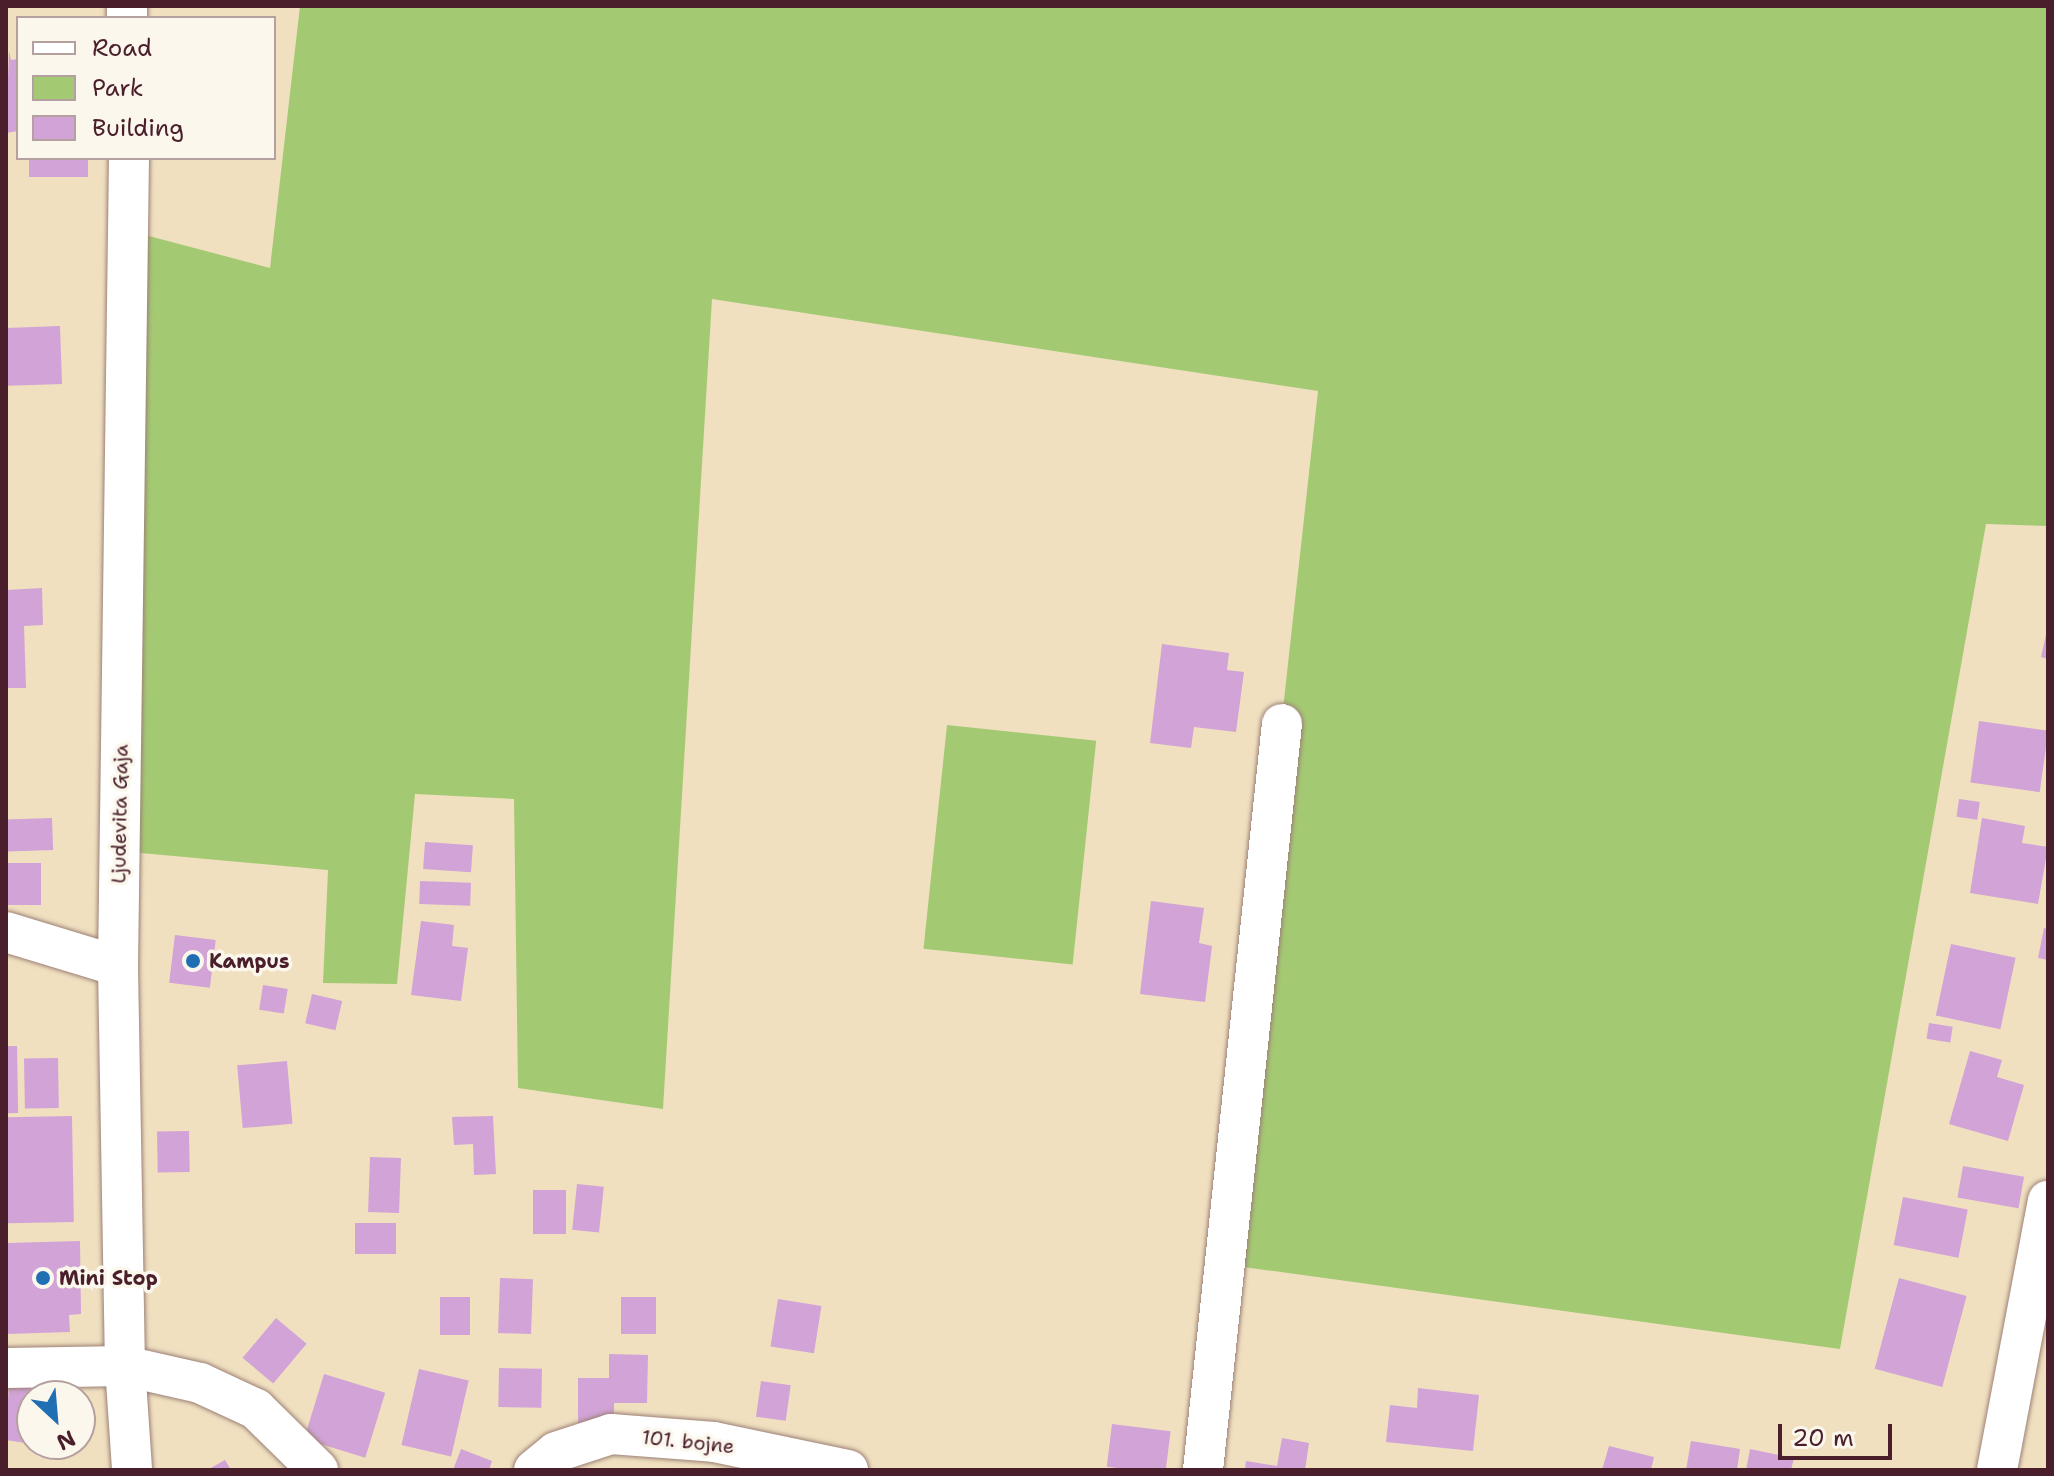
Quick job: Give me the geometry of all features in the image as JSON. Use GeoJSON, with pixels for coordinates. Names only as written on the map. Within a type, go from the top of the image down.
{"type":"FeatureCollection","features":[{"type":"Feature","properties":{"kind":"street","name":"Ljudevita Gaja"},"geometry":{"type":"LineString","coordinates":[[129,160],[118,966],[125,1366],[132,1470]]}},
{"type":"Feature","properties":{"kind":"street"},"geometry":{"type":"LineString","coordinates":[[1203,1470],[1282,724]]}},
{"type":"Feature","properties":{"kind":"street"},"geometry":{"type":"LineString","coordinates":[[6,932],[118,966]]}},
{"type":"Feature","properties":{"kind":"street"},"geometry":{"type":"LineString","coordinates":[[1997,1470],[2048,1201]]}},
{"type":"Feature","properties":{"kind":"street"},"geometry":{"type":"LineString","coordinates":[[6,1368],[125,1366],[200,1383],[256,1409],[318,1470]]}},
{"type":"Feature","properties":{"kind":"street","name":"101. bojne"},"geometry":{"type":"LineString","coordinates":[[534,1470],[556,1452],[611,1434],[714,1442],[848,1470]]}},
{"type":"Feature","properties":{"kind":"green space"},"geometry":{"type":"Polygon","coordinates":[[[300,6],[2048,6],[2048,526],[1986,524],[1840,1349],[1222,1264],[1318,391],[712,299],[663,1109],[518,1088],[514,799],[415,794],[397,984],[323,983],[328,870],[119,851],[130,231],[270,268],[300,6]]]}},
{"type":"Feature","properties":{"kind":"green space"},"geometry":{"type":"Polygon","coordinates":[[[947,725],[1096,741],[1073,964],[923,949],[947,725]]]}},
{"type":"Feature","properties":{"kind":"building"},"geometry":{"type":"Polygon","coordinates":[[[9,51],[11,60],[16,59],[16,131],[6,133],[9,51]]]}},
{"type":"Feature","properties":{"kind":"building"},"geometry":{"type":"Polygon","coordinates":[[[29,160],[88,160],[88,177],[29,177],[29,160]]]}},
{"type":"Feature","properties":{"kind":"building"},"geometry":{"type":"Polygon","coordinates":[[[60,326],[62,384],[8,386],[6,328],[60,326]]]}},
{"type":"Feature","properties":{"kind":"building"},"geometry":{"type":"Polygon","coordinates":[[[42,588],[43,625],[24,626],[26,688],[6,688],[6,590],[42,588]]]}},
{"type":"Feature","properties":{"kind":"building"},"geometry":{"type":"Polygon","coordinates":[[[2048,630],[2048,659],[2041,657],[2048,630]]]}},
{"type":"Feature","properties":{"kind":"building"},"geometry":{"type":"Polygon","coordinates":[[[1162,644],[1229,653],[1227,670],[1244,672],[1236,732],[1194,727],[1191,748],[1150,743],[1162,644]]]}},
{"type":"Feature","properties":{"kind":"building"},"geometry":{"type":"Polygon","coordinates":[[[1979,721],[2048,731],[2040,792],[1970,782],[1979,721]]]}},
{"type":"Feature","properties":{"kind":"building"},"geometry":{"type":"Polygon","coordinates":[[[1959,799],[1980,802],[1977,820],[1956,817],[1959,799]]]}},
{"type":"Feature","properties":{"kind":"building"},"geometry":{"type":"Polygon","coordinates":[[[52,818],[53,850],[7,852],[6,820],[52,818]]]}},
{"type":"Feature","properties":{"kind":"building"},"geometry":{"type":"Polygon","coordinates":[[[1982,818],[2025,826],[2022,843],[2048,847],[2038,904],[1970,893],[1982,818]]]}},
{"type":"Feature","properties":{"kind":"building"},"geometry":{"type":"Polygon","coordinates":[[[425,842],[473,845],[471,872],[423,869],[425,842]]]}},
{"type":"Feature","properties":{"kind":"building"},"geometry":{"type":"Polygon","coordinates":[[[6,863],[41,863],[41,905],[6,905],[6,863]]]}},
{"type":"Feature","properties":{"kind":"building"},"geometry":{"type":"Polygon","coordinates":[[[420,881],[471,883],[470,906],[419,904],[420,881]]]}},
{"type":"Feature","properties":{"kind":"building"},"geometry":{"type":"Polygon","coordinates":[[[1151,901],[1204,908],[1199,943],[1212,946],[1205,1002],[1140,994],[1151,901]]]}},
{"type":"Feature","properties":{"kind":"building"},"geometry":{"type":"Polygon","coordinates":[[[421,921],[454,925],[452,946],[468,948],[461,1001],[411,995],[421,921]]]}},
{"type":"Feature","properties":{"kind":"building"},"geometry":{"type":"Polygon","coordinates":[[[2044,928],[2048,929],[2048,960],[2038,958],[2044,928]]]}},
{"type":"Feature","properties":{"kind":"building","name":"Kampus"},"geometry":{"type":"Polygon","coordinates":[[[175,935],[216,940],[210,988],[169,983],[175,935]]]}},
{"type":"Feature","properties":{"kind":"building"},"geometry":{"type":"Polygon","coordinates":[[[1951,944],[2016,958],[2000,1029],[1936,1015],[1951,944]]]}},
{"type":"Feature","properties":{"kind":"building"},"geometry":{"type":"Polygon","coordinates":[[[263,985],[288,989],[284,1014],[259,1010],[263,985]]]}},
{"type":"Feature","properties":{"kind":"building"},"geometry":{"type":"Polygon","coordinates":[[[312,994],[342,1001],[335,1030],[305,1023],[312,994]]]}},
{"type":"Feature","properties":{"kind":"building"},"geometry":{"type":"Polygon","coordinates":[[[1929,1023],[1953,1027],[1950,1043],[1926,1039],[1929,1023]]]}},
{"type":"Feature","properties":{"kind":"building"},"geometry":{"type":"Polygon","coordinates":[[[6,1046],[17,1046],[18,1113],[7,1113],[6,1046]]]}},
{"type":"Feature","properties":{"kind":"building"},"geometry":{"type":"Polygon","coordinates":[[[1970,1051],[2002,1060],[1997,1077],[2024,1085],[2008,1141],[1949,1124],[1970,1051]]]}},
{"type":"Feature","properties":{"kind":"building"},"geometry":{"type":"Polygon","coordinates":[[[58,1058],[59,1108],[25,1109],[24,1059],[58,1058]]]}},
{"type":"Feature","properties":{"kind":"building"},"geometry":{"type":"Polygon","coordinates":[[[287,1061],[292,1124],[243,1128],[237,1065],[287,1061]]]}},
{"type":"Feature","properties":{"kind":"building"},"geometry":{"type":"Polygon","coordinates":[[[72,1116],[74,1222],[8,1223],[6,1117],[72,1116]]]}},
{"type":"Feature","properties":{"kind":"building"},"geometry":{"type":"Polygon","coordinates":[[[493,1116],[496,1174],[474,1175],[473,1144],[454,1145],[452,1117],[493,1116]]]}},
{"type":"Feature","properties":{"kind":"building"},"geometry":{"type":"Polygon","coordinates":[[[189,1131],[190,1172],[158,1173],[157,1132],[189,1131]]]}},
{"type":"Feature","properties":{"kind":"building"},"geometry":{"type":"Polygon","coordinates":[[[370,1157],[401,1158],[399,1213],[368,1212],[370,1157]]]}},
{"type":"Feature","properties":{"kind":"building"},"geometry":{"type":"Polygon","coordinates":[[[1963,1166],[2024,1177],[2019,1208],[1957,1198],[1963,1166]]]}},
{"type":"Feature","properties":{"kind":"building"},"geometry":{"type":"Polygon","coordinates":[[[577,1184],[604,1187],[599,1233],[572,1230],[577,1184]]]}},
{"type":"Feature","properties":{"kind":"building"},"geometry":{"type":"Polygon","coordinates":[[[533,1190],[566,1190],[566,1234],[533,1234],[533,1190]]]}},
{"type":"Feature","properties":{"kind":"building"},"geometry":{"type":"Polygon","coordinates":[[[1903,1197],[1968,1210],[1958,1258],[1894,1245],[1903,1197]]]}},
{"type":"Feature","properties":{"kind":"building"},"geometry":{"type":"Polygon","coordinates":[[[355,1223],[396,1223],[396,1254],[355,1254],[355,1223]]]}},
{"type":"Feature","properties":{"kind":"building","name":"Mini Stop"},"geometry":{"type":"Polygon","coordinates":[[[80,1241],[81,1314],[69,1315],[70,1332],[6,1334],[6,1243],[80,1241]]]}},
{"type":"Feature","properties":{"kind":"building"},"geometry":{"type":"Polygon","coordinates":[[[500,1278],[533,1279],[531,1334],[498,1333],[500,1278]]]}},
{"type":"Feature","properties":{"kind":"building"},"geometry":{"type":"Polygon","coordinates":[[[1899,1278],[1967,1296],[1942,1387],[1875,1369],[1899,1278]]]}},
{"type":"Feature","properties":{"kind":"building"},"geometry":{"type":"Polygon","coordinates":[[[440,1297],[470,1297],[470,1335],[440,1335],[440,1297]]]}},
{"type":"Feature","properties":{"kind":"building"},"geometry":{"type":"Polygon","coordinates":[[[621,1297],[656,1297],[656,1334],[621,1334],[621,1297]]]}},
{"type":"Feature","properties":{"kind":"building"},"geometry":{"type":"Polygon","coordinates":[[[778,1299],[821,1306],[814,1353],[770,1346],[778,1299]]]}},
{"type":"Feature","properties":{"kind":"building"},"geometry":{"type":"Polygon","coordinates":[[[276,1318],[307,1344],[273,1384],[243,1358],[276,1318]]]}},
{"type":"Feature","properties":{"kind":"building"},"geometry":{"type":"Polygon","coordinates":[[[609,1354],[648,1355],[647,1403],[614,1403],[614,1424],[578,1423],[578,1378],[609,1378],[609,1354]]]}},
{"type":"Feature","properties":{"kind":"building"},"geometry":{"type":"Polygon","coordinates":[[[499,1368],[542,1369],[541,1408],[498,1407],[499,1368]]]}},
{"type":"Feature","properties":{"kind":"building"},"geometry":{"type":"Polygon","coordinates":[[[419,1369],[469,1380],[451,1456],[401,1445],[419,1369]]]}},
{"type":"Feature","properties":{"kind":"building"},"geometry":{"type":"Polygon","coordinates":[[[324,1374],[385,1393],[365,1458],[304,1439],[324,1374]]]}},
{"type":"Feature","properties":{"kind":"building"},"geometry":{"type":"Polygon","coordinates":[[[9,1381],[16,1382],[16,1442],[6,1440],[9,1381]]]}},
{"type":"Feature","properties":{"kind":"building"},"geometry":{"type":"Polygon","coordinates":[[[761,1381],[791,1385],[786,1421],[756,1417],[761,1381]]]}},
{"type":"Feature","properties":{"kind":"building"},"geometry":{"type":"Polygon","coordinates":[[[1418,1388],[1479,1395],[1473,1451],[1386,1442],[1390,1405],[1417,1408],[1418,1388]]]}},
{"type":"Feature","properties":{"kind":"building"},"geometry":{"type":"Polygon","coordinates":[[[1112,1424],[1171,1431],[1166,1470],[1107,1467],[1112,1424]]]}},
{"type":"Feature","properties":{"kind":"building"},"geometry":{"type":"Polygon","coordinates":[[[1282,1438],[1309,1443],[1305,1470],[1245,1470],[1246,1461],[1277,1466],[1282,1438]]]}},
{"type":"Feature","properties":{"kind":"building"},"geometry":{"type":"Polygon","coordinates":[[[1691,1441],[1740,1449],[1737,1470],[1686,1470],[1691,1441]]]}},
{"type":"Feature","properties":{"kind":"building"},"geometry":{"type":"Polygon","coordinates":[[[1609,1446],[1654,1457],[1651,1470],[1602,1470],[1609,1446]]]}},
{"type":"Feature","properties":{"kind":"building"},"geometry":{"type":"Polygon","coordinates":[[[461,1449],[492,1461],[489,1470],[453,1470],[461,1449]]]}},
{"type":"Feature","properties":{"kind":"building"},"geometry":{"type":"Polygon","coordinates":[[[1750,1449],[1794,1458],[1791,1470],[1746,1470],[1750,1449]]]}},
{"type":"Feature","properties":{"kind":"building"},"geometry":{"type":"Polygon","coordinates":[[[225,1460],[231,1470],[207,1470],[225,1460]]]}},
{"type":"Feature","properties":{"kind":"place","name":"Kampus"},"geometry":{"type":"Point","coordinates":[193,961]}},
{"type":"Feature","properties":{"kind":"place","name":"Mini Stop"},"geometry":{"type":"Point","coordinates":[43,1278]}}]}
